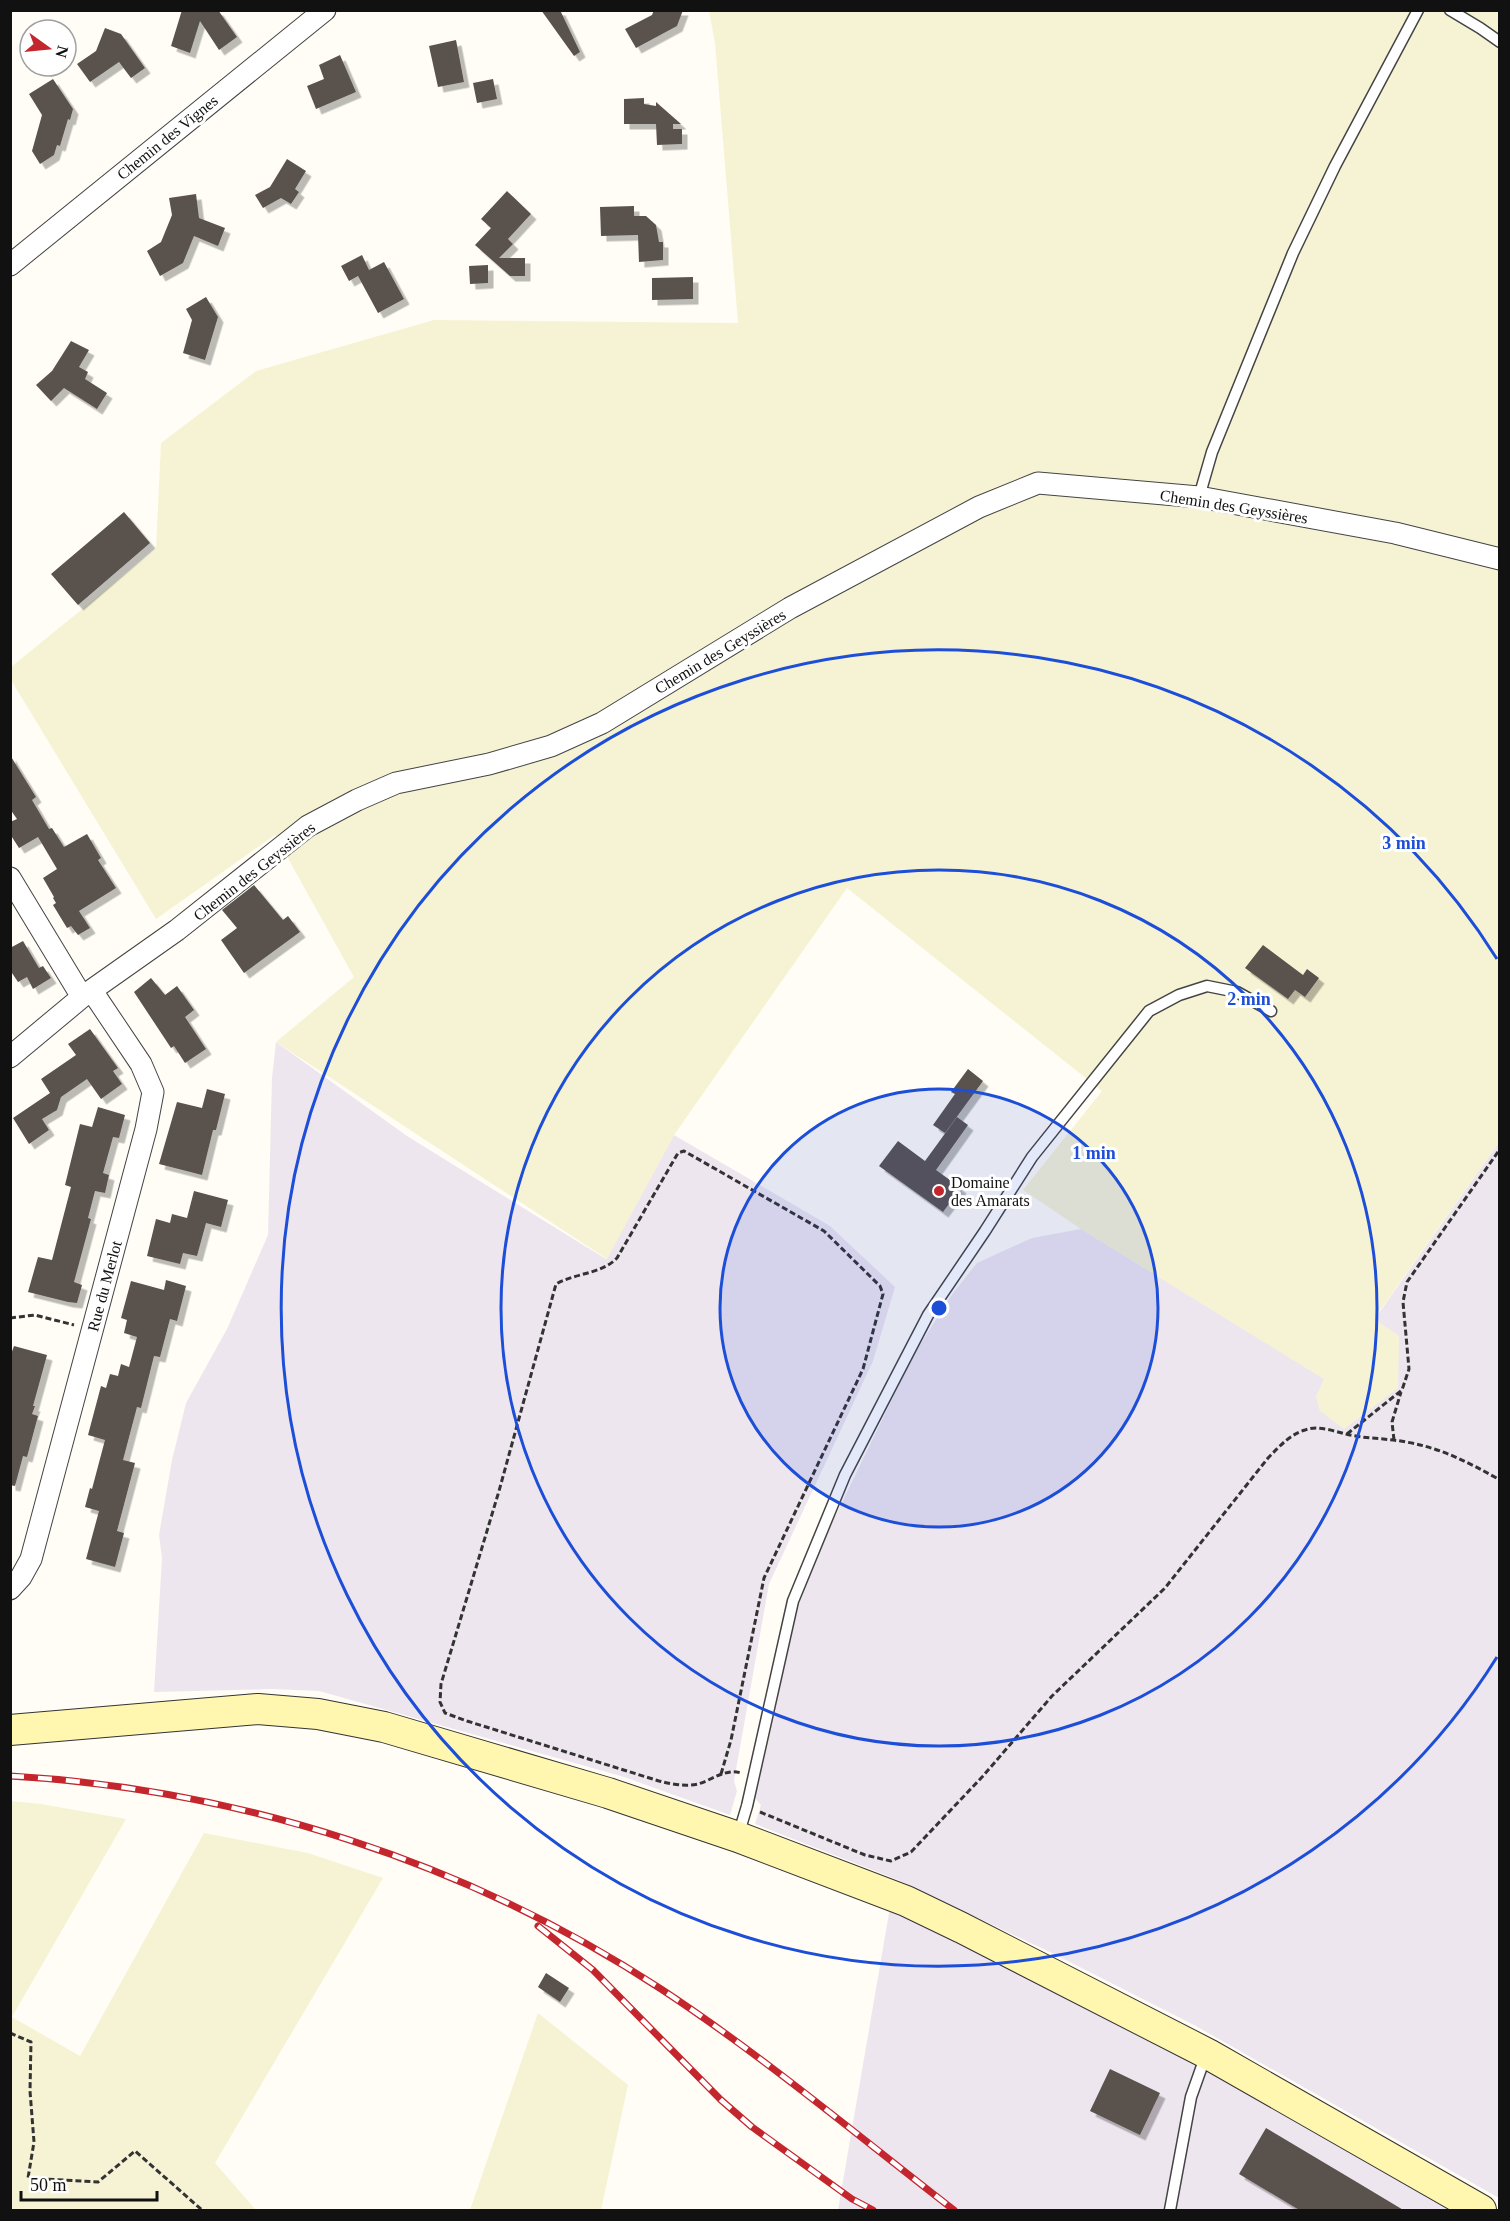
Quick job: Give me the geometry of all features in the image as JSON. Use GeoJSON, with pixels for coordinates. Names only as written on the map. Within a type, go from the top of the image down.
{"type":"FeatureCollection","features":[{"type":"Feature","properties":{"kind":"street","name":"Chemin des Vignes"},"geometry":{"type":"LineString","coordinates":[[10,265],[325,10]]}},
{"type":"Feature","properties":{"kind":"street","name":"Chemin des Geyssières"},"geometry":{"type":"LineString","coordinates":[[10,1057],[87,994],[177,930],[308,826],[357,800],[396,783],[489,764],[551,746],[602,723],[790,608],[979,507],[1038,483],[1199,497],[1395,533],[1500,559]]}},
{"type":"Feature","properties":{"kind":"street","name":"Rue du Merlot"},"geometry":{"type":"LineString","coordinates":[[10,878],[87,994],[141,1064],[153,1092],[146,1129],[31,1559],[21,1577],[10,1589]]}},
{"type":"Feature","properties":{"kind":"street"},"geometry":{"type":"LineString","coordinates":[[10,1730],[258,1709],[318,1714],[384,1727],[608,1793],[738,1837],[906,1901],[1209,2054],[1481,2211]]}},
{"type":"Feature","properties":{"kind":"lane"},"geometry":{"type":"LineString","coordinates":[[1199,497],[1212,452],[1293,253],[1335,166],[1418,10]]}},
{"type":"Feature","properties":{"kind":"lane"},"geometry":{"type":"LineString","coordinates":[[1450,10],[1500,42]]}},
{"type":"Feature","properties":{"kind":"lane"},"geometry":{"type":"LineString","coordinates":[[738,1837],[754,1778],[793,1601],[845,1475],[928,1315],[1032,1157],[1149,1011],[1179,995],[1207,986],[1237,992],[1270,1011]]}},
{"type":"Feature","properties":{"kind":"lane"},"geometry":{"type":"LineString","coordinates":[[1170,2211],[1191,2097],[1202,2066],[1209,2054]]}},
{"type":"Feature","properties":{"kind":"path"},"geometry":{"type":"LineString","coordinates":[[1394,1440],[1392,1422],[1409,1369],[1403,1302],[1407,1282],[1500,1149]]}},
{"type":"Feature","properties":{"kind":"path"},"geometry":{"type":"LineString","coordinates":[[721,1774],[731,1740],[764,1578],[863,1369],[883,1294],[880,1286],[824,1231],[684,1151],[678,1153],[617,1258],[610,1265],[567,1277],[556,1284],[499,1491],[441,1684],[440,1702],[445,1713],[456,1718],[659,1781],[677,1785],[697,1784],[721,1774],[735,1772],[754,1778]]}},
{"type":"Feature","properties":{"kind":"path"},"geometry":{"type":"LineString","coordinates":[[10,1318],[35,1315],[93,1331]]}},
{"type":"Feature","properties":{"kind":"path"},"geometry":{"type":"LineString","coordinates":[[1347,1434],[1402,1390]]}},
{"type":"Feature","properties":{"kind":"path"},"geometry":{"type":"LineString","coordinates":[[747,1806],[865,1855],[891,1861],[911,1852],[983,1776],[1052,1696],[1165,1588],[1269,1458],[1288,1438],[1306,1429],[1328,1429],[1433,1448],[1458,1457],[1500,1480]]}},
{"type":"Feature","properties":{"kind":"path"},"geometry":{"type":"LineString","coordinates":[[10,2033],[31,2042],[30,2091],[34,2142],[28,2178],[98,2182],[135,2151],[202,2211]]}},
{"type":"Feature","properties":{"kind":"shaded area"},"geometry":{"type":"Polygon","coordinates":[[[709,11],[1499,11],[1499,1142],[1374,1319],[1399,1336],[1398,1388],[1344,1429],[1320,1411],[1316,1397],[1324,1379],[1081,1229],[1023,1190],[1102,1091],[847,888],[674,1135],[607,1259],[276,1042],[354,977],[275,835],[156,919],[11,680],[11,667],[156,549],[161,443],[256,371],[434,320],[738,323],[715,43],[709,11]]]}},
{"type":"Feature","properties":{"kind":"shaded area"},"geometry":{"type":"Polygon","coordinates":[[[276,1042],[407,1136],[606,1259],[674,1135],[830,1226],[895,1287],[873,1361],[769,1584],[734,1781],[737,1791],[730,1815],[624,1777],[319,1691],[272,1689],[154,1692],[162,1558],[159,1535],[172,1460],[186,1403],[227,1329],[268,1235],[272,1078],[276,1042]]]}},
{"type":"Feature","properties":{"kind":"shaded area"},"geometry":{"type":"Polygon","coordinates":[[[1499,1142],[1499,2198],[1194,2025],[1054,1954],[898,1880],[755,1824],[761,1805],[755,1798],[800,1600],[817,1554],[914,1354],[953,1293],[977,1263],[1032,1238],[1081,1229],[1325,1379],[1316,1397],[1374,1320],[1499,1142]]]}},
{"type":"Feature","properties":{"kind":"shaded area"},"geometry":{"type":"Polygon","coordinates":[[[11,1801],[126,1819],[12,2017],[80,2056],[204,1833],[308,1853],[383,1878],[215,2163],[256,2210],[11,2210],[11,1801]]]}},
{"type":"Feature","properties":{"kind":"shaded area"},"geometry":{"type":"Polygon","coordinates":[[[894,1884],[1484,2210],[838,2210],[894,1884]]]}},
{"type":"Feature","properties":{"kind":"shaded area"},"geometry":{"type":"Polygon","coordinates":[[[538,2013],[628,2085],[601,2210],[470,2210],[538,2013]]]}},
{"type":"Feature","properties":{"kind":"building"},"geometry":{"type":"Polygon","coordinates":[[[182,10],[218,10],[237,37],[219,50],[200,21],[190,53],[171,46],[182,10]]]}},
{"type":"Feature","properties":{"kind":"building"},"geometry":{"type":"Polygon","coordinates":[[[541,10],[560,10],[580,52],[574,56],[541,10]]]}},
{"type":"Feature","properties":{"kind":"building"},"geometry":{"type":"Polygon","coordinates":[[[654,10],[683,10],[677,26],[636,48],[625,29],[652,15],[654,10]]]}},
{"type":"Feature","properties":{"kind":"building"},"geometry":{"type":"Polygon","coordinates":[[[105,28],[121,34],[145,68],[131,78],[119,62],[90,82],[78,63],[96,51],[105,28]]]}},
{"type":"Feature","properties":{"kind":"building"},"geometry":{"type":"Polygon","coordinates":[[[456,40],[464,82],[438,87],[429,46],[456,40]]]}},
{"type":"Feature","properties":{"kind":"building"},"geometry":{"type":"Polygon","coordinates":[[[340,55],[356,92],[316,109],[307,86],[324,79],[319,65],[340,55]]]}},
{"type":"Feature","properties":{"kind":"building"},"geometry":{"type":"Polygon","coordinates":[[[53,79],[73,109],[60,146],[57,145],[54,155],[40,164],[32,151],[42,115],[29,94],[53,79]]]}},
{"type":"Feature","properties":{"kind":"building"},"geometry":{"type":"Polygon","coordinates":[[[493,79],[497,99],[477,103],[473,83],[493,79]]]}},
{"type":"Feature","properties":{"kind":"building"},"geometry":{"type":"Polygon","coordinates":[[[644,98],[644,104],[656,106],[656,102],[681,124],[673,124],[673,129],[682,129],[682,144],[657,145],[656,124],[624,124],[624,99],[644,98]]]}},
{"type":"Feature","properties":{"kind":"building"},"geometry":{"type":"Polygon","coordinates":[[[287,159],[306,171],[295,189],[299,192],[291,204],[281,198],[263,208],[255,195],[270,187],[287,159]]]}},
{"type":"Feature","properties":{"kind":"building"},"geometry":{"type":"Polygon","coordinates":[[[507,191],[531,214],[508,239],[513,244],[499,258],[525,258],[525,276],[510,276],[475,245],[491,228],[481,219],[507,191]]]}},
{"type":"Feature","properties":{"kind":"building"},"geometry":{"type":"Polygon","coordinates":[[[196,194],[199,218],[225,228],[218,246],[194,236],[183,263],[160,276],[147,251],[161,242],[172,215],[169,198],[196,194]]]}},
{"type":"Feature","properties":{"kind":"building"},"geometry":{"type":"Polygon","coordinates":[[[634,206],[634,216],[646,216],[656,225],[659,242],[663,242],[663,260],[639,262],[638,235],[601,236],[600,207],[634,206]]]}},
{"type":"Feature","properties":{"kind":"building"},"geometry":{"type":"Polygon","coordinates":[[[362,255],[369,270],[384,262],[404,299],[378,313],[358,276],[349,281],[341,266],[362,255]]]}},
{"type":"Feature","properties":{"kind":"building"},"geometry":{"type":"Polygon","coordinates":[[[488,265],[488,283],[470,284],[469,266],[488,265]]]}},
{"type":"Feature","properties":{"kind":"building"},"geometry":{"type":"Polygon","coordinates":[[[693,277],[693,299],[652,300],[652,278],[693,277]]]}},
{"type":"Feature","properties":{"kind":"building"},"geometry":{"type":"Polygon","coordinates":[[[206,297],[218,317],[205,360],[183,353],[192,320],[186,309],[206,297]]]}},
{"type":"Feature","properties":{"kind":"building"},"geometry":{"type":"Polygon","coordinates":[[[71,341],[89,350],[79,367],[88,372],[85,379],[107,393],[97,409],[64,388],[51,401],[36,385],[52,371],[71,341]]]}},
{"type":"Feature","properties":{"kind":"building"},"geometry":{"type":"Polygon","coordinates":[[[124,512],[150,543],[78,605],[51,574],[124,512]]]}},
{"type":"Feature","properties":{"kind":"building"},"geometry":{"type":"Polygon","coordinates":[[[10,755],[36,797],[32,800],[49,829],[52,828],[64,847],[87,834],[101,858],[98,860],[116,888],[79,911],[90,928],[78,935],[71,926],[67,928],[53,905],[56,903],[54,897],[43,878],[57,869],[38,837],[19,848],[10,834],[10,822],[17,819],[10,809],[10,755]]]}},
{"type":"Feature","properties":{"kind":"building"},"geometry":{"type":"Polygon","coordinates":[[[254,885],[283,920],[288,916],[300,932],[244,973],[221,940],[237,928],[222,910],[254,885]]]}},
{"type":"Feature","properties":{"kind":"building"},"geometry":{"type":"Polygon","coordinates":[[[23,941],[39,968],[43,966],[51,978],[33,989],[27,977],[18,982],[10,970],[10,948],[23,941]]]}},
{"type":"Feature","properties":{"kind":"building"},"geometry":{"type":"Polygon","coordinates":[[[1263,945],[1303,975],[1307,969],[1319,978],[1305,997],[1295,990],[1288,999],[1245,968],[1263,945]]]}},
{"type":"Feature","properties":{"kind":"building"},"geometry":{"type":"Polygon","coordinates":[[[151,978],[165,995],[177,986],[194,1010],[185,1017],[206,1049],[185,1063],[174,1046],[171,1048],[134,992],[151,978]]]}},
{"type":"Feature","properties":{"kind":"building"},"geometry":{"type":"Polygon","coordinates":[[[90,1029],[118,1068],[113,1071],[122,1084],[101,1099],[87,1079],[61,1097],[57,1110],[42,1119],[49,1130],[29,1144],[13,1118],[50,1093],[41,1079],[76,1055],[68,1044],[90,1029]]]}},
{"type":"Feature","properties":{"kind":"building"},"geometry":{"type":"Polygon","coordinates":[[[968,1069],[983,1081],[945,1133],[933,1125],[955,1094],[951,1092],[968,1069]]]}},
{"type":"Feature","properties":{"kind":"building"},"geometry":{"type":"Polygon","coordinates":[[[207,1089],[225,1094],[202,1175],[159,1164],[177,1102],[202,1108],[207,1089]]]}},
{"type":"Feature","properties":{"kind":"building"},"geometry":{"type":"Polygon","coordinates":[[[98,1107],[125,1115],[119,1138],[113,1137],[103,1173],[109,1175],[105,1193],[95,1191],[88,1218],[91,1219],[74,1282],[82,1285],[77,1303],[28,1292],[38,1257],[52,1260],[71,1187],[65,1185],[80,1124],[92,1127],[98,1107]]]}},
{"type":"Feature","properties":{"kind":"building"},"geometry":{"type":"Polygon","coordinates":[[[957,1117],[968,1125],[936,1170],[961,1188],[943,1212],[879,1166],[898,1141],[925,1161],[957,1117]]]}},
{"type":"Feature","properties":{"kind":"building"},"geometry":{"type":"Polygon","coordinates":[[[194,1191],[228,1200],[221,1227],[206,1223],[197,1256],[183,1253],[180,1264],[147,1256],[156,1219],[170,1223],[172,1214],[187,1218],[194,1191]]]}},
{"type":"Feature","properties":{"kind":"building"},"geometry":{"type":"Polygon","coordinates":[[[166,1280],[186,1286],[177,1321],[170,1319],[160,1357],[154,1356],[141,1408],[137,1407],[123,1460],[135,1463],[117,1531],[124,1533],[115,1567],[86,1559],[99,1511],[85,1507],[105,1440],[88,1435],[101,1386],[106,1388],[110,1374],[118,1376],[121,1364],[129,1367],[137,1337],[124,1333],[127,1320],[121,1318],[131,1281],[164,1290],[166,1280]]]}},
{"type":"Feature","properties":{"kind":"building"},"geometry":{"type":"Polygon","coordinates":[[[14,1346],[47,1355],[33,1406],[35,1406],[32,1414],[38,1416],[27,1457],[23,1456],[15,1486],[10,1485],[10,1357],[14,1346]]]}},
{"type":"Feature","properties":{"kind":"building"},"geometry":{"type":"Polygon","coordinates":[[[546,1973],[569,1988],[560,2002],[538,1987],[546,1973]]]}},
{"type":"Feature","properties":{"kind":"building"},"geometry":{"type":"Polygon","coordinates":[[[1110,2069],[1160,2093],[1140,2135],[1090,2111],[1110,2069]]]}},
{"type":"Feature","properties":{"kind":"building"},"geometry":{"type":"Polygon","coordinates":[[[1266,2128],[1405,2211],[1301,2211],[1239,2174],[1266,2128]]]}},
{"type":"Feature","properties":{"kind":"railway"},"geometry":{"type":"LineString","coordinates":[[10,1776],[96,1784],[182,1797],[266,1816],[350,1840],[431,1870],[511,1904],[587,1944],[699,2015],[773,2069],[954,2210]]}},
{"type":"Feature","properties":{"kind":"railway"},"geometry":{"type":"LineString","coordinates":[[538,1926],[593,1970],[721,2100],[752,2127],[852,2199],[873,2210]]}},
{"type":"Feature","properties":{"kind":"place","name":"Domaine des Amarats"},"geometry":{"type":"Point","coordinates":[939,1191]}}]}
